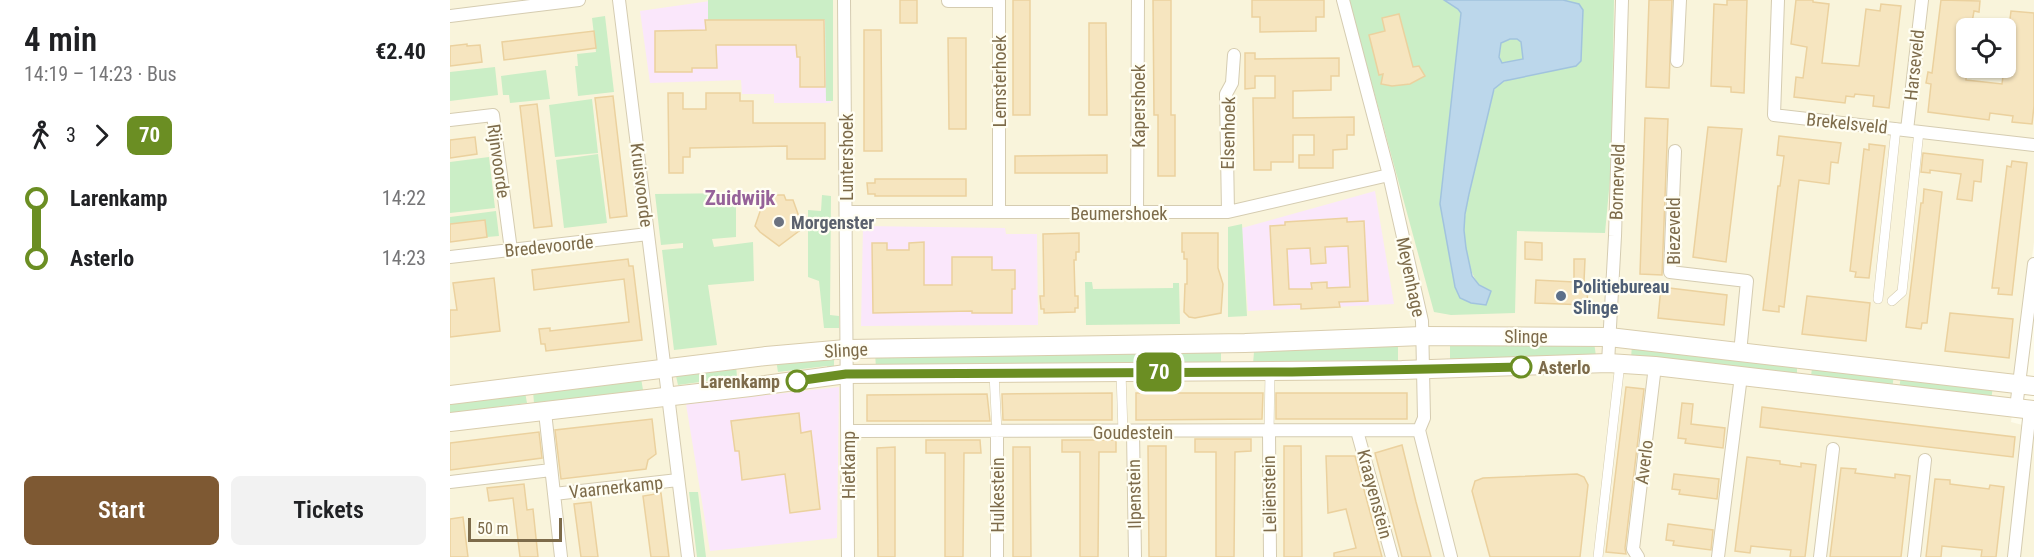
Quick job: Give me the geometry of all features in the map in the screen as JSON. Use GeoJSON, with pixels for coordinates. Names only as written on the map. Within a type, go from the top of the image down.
{"type":"FeatureCollection","features":[{"type":"Feature","properties":{"kind":"main road","name":"Slinge"},"geometry":{"type":"LineString","coordinates":[[450,395],[766,356],[846,349],[1245,344],[1422,336],[1609,337],[2027,385]]}},
{"type":"Feature","properties":{"kind":"main road"},"geometry":{"type":"LineString","coordinates":[[1245,344],[1245,372]]}},
{"type":"Feature","properties":{"kind":"main road","name":"Slinge"},"geometry":{"type":"LineString","coordinates":[[450,422],[846,374],[1270,372],[1614,363],[2027,409]]}},
{"type":"Feature","properties":{"kind":"street"},"geometry":{"type":"LineString","coordinates":[[450,16],[500,4],[579,0]]}},
{"type":"Feature","properties":{"kind":"street","name":"Kruisvoorde"},"geometry":{"type":"LineString","coordinates":[[619,0],[664,369]]}},
{"type":"Feature","properties":{"kind":"street","name":"Luntershoek"},"geometry":{"type":"LineString","coordinates":[[844,0],[846,374]]}},
{"type":"Feature","properties":{"kind":"street","name":"Kapershoek"},"geometry":{"type":"LineString","coordinates":[[1137,213],[1138,0]]}},
{"type":"Feature","properties":{"kind":"street","name":"Meyenhage"},"geometry":{"type":"LineString","coordinates":[[1343,0],[1389,175],[1422,321],[1424,418],[1419,430],[1451,557]]}},
{"type":"Feature","properties":{"kind":"street","name":"Bornerveld"},"geometry":{"type":"LineString","coordinates":[[1614,363],[1609,337],[1612,322],[1616,236],[1622,0]]}},
{"type":"Feature","properties":{"kind":"street"},"geometry":{"type":"LineString","coordinates":[[1677,61],[1680,0]]}},
{"type":"Feature","properties":{"kind":"street","name":"Brekelsveld"},"geometry":{"type":"LineString","coordinates":[[1778,0],[1774,115],[2034,145]]}},
{"type":"Feature","properties":{"kind":"street","name":"Harseveld"},"geometry":{"type":"LineString","coordinates":[[1907,130],[1922,0]]}},
{"type":"Feature","properties":{"kind":"street","name":"Lemsterhoek"},"geometry":{"type":"LineString","coordinates":[[948,1],[999,1],[999,212]]}},
{"type":"Feature","properties":{"kind":"street","name":"Elsenhoek"},"geometry":{"type":"LineString","coordinates":[[1228,212],[1226,94],[1232,82],[1234,55]]}},
{"type":"Feature","properties":{"kind":"street","name":"Rijnvoorde"},"geometry":{"type":"LineString","coordinates":[[450,120],[494,115],[511,250]]}},
{"type":"Feature","properties":{"kind":"street"},"geometry":{"type":"LineString","coordinates":[[1878,299],[1907,130]]}},
{"type":"Feature","properties":{"kind":"street"},"geometry":{"type":"LineString","coordinates":[[1892,301],[1902,292],[1907,130]]}},
{"type":"Feature","properties":{"kind":"street","name":"Biezeveld"},"geometry":{"type":"LineString","coordinates":[[1675,151],[1670,272],[1747,281],[1740,353]]}},
{"type":"Feature","properties":{"kind":"street","name":"Beumershoek"},"geometry":{"type":"LineString","coordinates":[[846,212],[1228,212],[1389,175]]}},
{"type":"Feature","properties":{"kind":"street","name":"Bredevoorde"},"geometry":{"type":"LineString","coordinates":[[450,257],[648,234]]}},
{"type":"Feature","properties":{"kind":"street"},"geometry":{"type":"LineString","coordinates":[[2014,557],[2027,409],[2034,264]]}},
{"type":"Feature","properties":{"kind":"street"},"geometry":{"type":"LineString","coordinates":[[1804,383],[1806,359]]}},
{"type":"Feature","properties":{"kind":"street"},"geometry":{"type":"LineString","coordinates":[[1598,557],[1614,363]]}},
{"type":"Feature","properties":{"kind":"street","name":"Averlo"},"geometry":{"type":"LineString","coordinates":[[1638,557],[1633,549],[1655,366]]}},
{"type":"Feature","properties":{"kind":"street"},"geometry":{"type":"LineString","coordinates":[[664,369],[688,557]]}},
{"type":"Feature","properties":{"kind":"street"},"geometry":{"type":"LineString","coordinates":[[1269,432],[1270,372]]}},
{"type":"Feature","properties":{"kind":"street"},"geometry":{"type":"LineString","coordinates":[[1121,373],[1128,432]]}},
{"type":"Feature","properties":{"kind":"street","name":"Hietkamp"},"geometry":{"type":"LineString","coordinates":[[846,374],[848,557]]}},
{"type":"Feature","properties":{"kind":"street"},"geometry":{"type":"LineString","coordinates":[[994,374],[997,432]]}},
{"type":"Feature","properties":{"kind":"street"},"geometry":{"type":"LineString","coordinates":[[1719,557],[1741,376]]}},
{"type":"Feature","properties":{"kind":"street"},"geometry":{"type":"LineString","coordinates":[[545,412],[561,557]]}},
{"type":"Feature","properties":{"kind":"street","name":"Goudestein"},"geometry":{"type":"LineString","coordinates":[[847,431],[1419,430]]}},
{"type":"Feature","properties":{"kind":"street","name":"Kraayenstein"},"geometry":{"type":"LineString","coordinates":[[1357,431],[1392,557]]}},
{"type":"Feature","properties":{"kind":"street","name":"Hulkestein"},"geometry":{"type":"LineString","coordinates":[[997,432],[997,557]]}},
{"type":"Feature","properties":{"kind":"street","name":"Ilpenstein"},"geometry":{"type":"LineString","coordinates":[[1128,432],[1135,557]]}},
{"type":"Feature","properties":{"kind":"street","name":"Leliënstein"},"geometry":{"type":"LineString","coordinates":[[1269,432],[1270,557]]}},
{"type":"Feature","properties":{"kind":"street"},"geometry":{"type":"LineString","coordinates":[[1820,557],[1833,449]]}},
{"type":"Feature","properties":{"kind":"street"},"geometry":{"type":"LineString","coordinates":[[1914,557],[1925,460]]}},
{"type":"Feature","properties":{"kind":"street","name":"Vaarnerkamp"},"geometry":{"type":"LineString","coordinates":[[450,482],[550,470]]}},
{"type":"Feature","properties":{"kind":"street","name":"Vaarnerkamp"},"geometry":{"type":"LineString","coordinates":[[554,494],[678,480]]}},
{"type":"Feature","properties":{"kind":"shaded area"},"geometry":{"type":"Polygon","coordinates":[[[450,0],[2034,0],[2034,242],[2011,422],[2034,428],[2034,557],[450,557],[450,0]]]}},
{"type":"Feature","properties":{"kind":"shaded area"},"geometry":{"type":"Polygon","coordinates":[[[717,0],[829,0],[831,103],[774,103],[774,94],[742,94],[741,80],[650,83],[640,11],[717,0]]]}},
{"type":"Feature","properties":{"kind":"shaded area"},"geometry":{"type":"Polygon","coordinates":[[[1375,191],[1394,304],[1248,311],[1242,228],[1375,191]]]}},
{"type":"Feature","properties":{"kind":"shaded area"},"geometry":{"type":"Polygon","coordinates":[[[863,226],[1005,228],[1006,234],[1037,234],[1038,325],[861,326],[863,226]]]}},
{"type":"Feature","properties":{"kind":"shaded area"},"geometry":{"type":"Polygon","coordinates":[[[839,387],[837,538],[710,551],[686,404],[839,387]]]}},
{"type":"Feature","properties":{"kind":"green space"},"geometry":{"type":"Polygon","coordinates":[[[708,0],[833,0],[833,101],[826,101],[825,20],[708,20],[708,0]]]}},
{"type":"Feature","properties":{"kind":"green space"},"geometry":{"type":"Polygon","coordinates":[[[1349,0],[1444,0],[1461,13],[1440,204],[1455,287],[1479,285],[1472,273],[1464,229],[1482,130],[1497,86],[1522,77],[1576,66],[1579,4],[1563,0],[1614,0],[1611,168],[1605,233],[1517,231],[1515,313],[1451,315],[1434,312],[1349,0]]]}},
{"type":"Feature","properties":{"kind":"green space"},"geometry":{"type":"Polygon","coordinates":[[[605,16],[614,92],[578,96],[575,66],[578,66],[577,54],[596,52],[592,18],[605,16]]]}},
{"type":"Feature","properties":{"kind":"green space"},"geometry":{"type":"Polygon","coordinates":[[[1517,39],[1521,42],[1523,59],[1502,63],[1499,57],[1501,43],[1517,39]]]}},
{"type":"Feature","properties":{"kind":"green space"},"geometry":{"type":"Polygon","coordinates":[[[495,67],[498,95],[450,101],[450,72],[495,67]]]}},
{"type":"Feature","properties":{"kind":"green space"},"geometry":{"type":"Polygon","coordinates":[[[546,70],[550,99],[510,103],[509,95],[503,95],[501,76],[546,70]]]}},
{"type":"Feature","properties":{"kind":"green space"},"geometry":{"type":"Polygon","coordinates":[[[592,99],[598,153],[555,157],[549,105],[592,99]]]}},
{"type":"Feature","properties":{"kind":"green space"},"geometry":{"type":"Polygon","coordinates":[[[598,154],[607,223],[564,228],[556,160],[598,154]]]}},
{"type":"Feature","properties":{"kind":"green space"},"geometry":{"type":"Polygon","coordinates":[[[489,157],[495,208],[450,213],[450,162],[489,157]]]}},
{"type":"Feature","properties":{"kind":"green space"},"geometry":{"type":"Polygon","coordinates":[[[736,193],[736,237],[712,239],[714,247],[753,242],[754,281],[708,285],[717,345],[674,350],[662,250],[683,248],[683,243],[661,245],[655,194],[736,193]]]}},
{"type":"Feature","properties":{"kind":"green space"},"geometry":{"type":"Polygon","coordinates":[[[822,195],[831,196],[830,315],[839,316],[839,328],[824,328],[819,281],[808,277],[808,210],[821,211],[822,195]]]}},
{"type":"Feature","properties":{"kind":"green space"},"geometry":{"type":"Polygon","coordinates":[[[496,211],[499,236],[487,237],[485,220],[450,224],[450,217],[496,211]]]}},
{"type":"Feature","properties":{"kind":"green space"},"geometry":{"type":"Polygon","coordinates":[[[1242,224],[1247,316],[1228,317],[1228,227],[1242,224]]]}},
{"type":"Feature","properties":{"kind":"green space"},"geometry":{"type":"Polygon","coordinates":[[[1085,282],[1092,282],[1093,289],[1173,288],[1173,283],[1179,283],[1180,324],[1086,325],[1085,282]]]}},
{"type":"Feature","properties":{"kind":"green space"},"geometry":{"type":"Polygon","coordinates":[[[1450,341],[1594,342],[1596,356],[1450,366],[1450,341]]]}},
{"type":"Feature","properties":{"kind":"green space"},"geometry":{"type":"Polygon","coordinates":[[[1398,343],[1398,363],[1253,364],[1254,352],[1259,349],[1398,343]]]}},
{"type":"Feature","properties":{"kind":"green space"},"geometry":{"type":"Polygon","coordinates":[[[1632,344],[1797,365],[1797,373],[1795,376],[1631,359],[1632,344]]]}},
{"type":"Feature","properties":{"kind":"green space"},"geometry":{"type":"Polygon","coordinates":[[[1221,350],[1221,365],[907,364],[876,369],[875,352],[1221,350]]]}},
{"type":"Feature","properties":{"kind":"green space"},"geometry":{"type":"Polygon","coordinates":[[[834,358],[834,368],[828,372],[827,366],[778,372],[776,360],[834,358]]]}},
{"type":"Feature","properties":{"kind":"green space"},"geometry":{"type":"Polygon","coordinates":[[[736,365],[737,377],[678,385],[676,376],[680,373],[736,365]]]}},
{"type":"Feature","properties":{"kind":"green space"},"geometry":{"type":"Polygon","coordinates":[[[1812,368],[1894,374],[1892,390],[1811,376],[1812,368]]]}},
{"type":"Feature","properties":{"kind":"green space"},"geometry":{"type":"Polygon","coordinates":[[[1901,375],[1993,386],[1991,401],[1899,390],[1901,375]]]}},
{"type":"Feature","properties":{"kind":"green space"},"geometry":{"type":"Polygon","coordinates":[[[641,378],[643,390],[534,403],[533,391],[641,378]]]}},
{"type":"Feature","properties":{"kind":"green space"},"geometry":{"type":"Polygon","coordinates":[[[525,392],[527,403],[450,413],[450,401],[525,392]]]}},
{"type":"Feature","properties":{"kind":"green space"},"geometry":{"type":"Polygon","coordinates":[[[689,492],[698,492],[706,557],[697,557],[689,492]]]}},
{"type":"Feature","properties":{"kind":"water"},"geometry":{"type":"Polygon","coordinates":[[[1444,0],[1563,0],[1579,4],[1583,10],[1581,61],[1576,66],[1504,81],[1494,89],[1469,194],[1464,230],[1472,276],[1479,285],[1491,291],[1486,305],[1471,303],[1460,298],[1455,287],[1440,204],[1461,13],[1444,0]],[[1517,39],[1501,43],[1499,57],[1502,63],[1523,59],[1521,42],[1517,39]]]}},
{"type":"Feature","properties":{"kind":"building"},"geometry":{"type":"Polygon","coordinates":[[[900,0],[917,0],[917,23],[900,23],[900,0]]]}},
{"type":"Feature","properties":{"kind":"building"},"geometry":{"type":"Polygon","coordinates":[[[1013,0],[1030,0],[1030,115],[1013,115],[1013,0]]]}},
{"type":"Feature","properties":{"kind":"building"},"geometry":{"type":"Polygon","coordinates":[[[1153,0],[1171,0],[1171,115],[1175,115],[1175,176],[1158,176],[1158,115],[1154,115],[1153,0]]]}},
{"type":"Feature","properties":{"kind":"building"},"geometry":{"type":"Polygon","coordinates":[[[1252,0],[1324,0],[1324,17],[1316,17],[1316,31],[1260,32],[1260,17],[1252,17],[1252,0]]]}},
{"type":"Feature","properties":{"kind":"building"},"geometry":{"type":"Polygon","coordinates":[[[1649,0],[1672,0],[1669,88],[1646,87],[1649,0]]]}},
{"type":"Feature","properties":{"kind":"building"},"geometry":{"type":"Polygon","coordinates":[[[1727,0],[1747,0],[1744,93],[1731,92],[1731,87],[1711,86],[1714,4],[1727,5],[1727,0]]]}},
{"type":"Feature","properties":{"kind":"building"},"geometry":{"type":"Polygon","coordinates":[[[1796,0],[1813,0],[1813,2],[1829,4],[1822,63],[1859,66],[1866,9],[1880,11],[1881,4],[1901,6],[1889,108],[1873,106],[1874,96],[1855,94],[1854,97],[1846,96],[1845,103],[1794,97],[1796,77],[1803,78],[1807,47],[1791,44],[1796,0]]]}},
{"type":"Feature","properties":{"kind":"building"},"geometry":{"type":"Polygon","coordinates":[[[1941,0],[1980,1],[1979,12],[1974,11],[1973,18],[1956,18],[1956,78],[1966,78],[1966,80],[2002,84],[2003,78],[2016,78],[2016,18],[2010,18],[2011,11],[2034,13],[2032,124],[2012,122],[2013,116],[1990,113],[1989,120],[1928,112],[1931,84],[1926,83],[1928,72],[1932,73],[1941,0]]]}},
{"type":"Feature","properties":{"kind":"building"},"geometry":{"type":"Polygon","coordinates":[[[1399,14],[1413,67],[1419,66],[1425,76],[1410,84],[1392,86],[1381,84],[1383,74],[1379,75],[1369,35],[1385,31],[1382,18],[1399,14]]]}},
{"type":"Feature","properties":{"kind":"building"},"geometry":{"type":"Polygon","coordinates":[[[705,20],[824,20],[825,87],[800,87],[800,57],[797,57],[796,45],[716,45],[717,68],[692,68],[692,72],[655,72],[655,31],[706,30],[705,20]]]}},
{"type":"Feature","properties":{"kind":"building"},"geometry":{"type":"Polygon","coordinates":[[[1089,23],[1106,23],[1107,115],[1089,115],[1089,23]]]}},
{"type":"Feature","properties":{"kind":"building"},"geometry":{"type":"Polygon","coordinates":[[[864,30],[881,30],[882,151],[864,151],[864,30]]]}},
{"type":"Feature","properties":{"kind":"building"},"geometry":{"type":"Polygon","coordinates":[[[594,31],[596,48],[504,60],[502,42],[594,31]]]}},
{"type":"Feature","properties":{"kind":"building"},"geometry":{"type":"Polygon","coordinates":[[[948,38],[966,38],[966,129],[949,129],[948,38]]]}},
{"type":"Feature","properties":{"kind":"building"},"geometry":{"type":"Polygon","coordinates":[[[467,44],[467,46],[480,45],[482,62],[450,66],[450,46],[467,44]]]}},
{"type":"Feature","properties":{"kind":"building"},"geometry":{"type":"Polygon","coordinates":[[[1245,53],[1255,53],[1255,59],[1339,58],[1339,76],[1331,76],[1331,90],[1293,91],[1293,118],[1354,117],[1354,135],[1347,135],[1347,149],[1333,150],[1333,168],[1299,168],[1299,155],[1314,155],[1314,135],[1293,135],[1293,162],[1271,162],[1271,170],[1254,170],[1253,98],[1275,98],[1275,76],[1255,76],[1255,88],[1245,89],[1245,53]]]}},
{"type":"Feature","properties":{"kind":"building"},"geometry":{"type":"Polygon","coordinates":[[[668,93],[683,93],[683,109],[706,109],[706,93],[740,93],[740,101],[753,101],[753,123],[825,123],[825,159],[787,159],[787,146],[690,148],[690,157],[683,157],[683,173],[669,173],[668,93]]]}},
{"type":"Feature","properties":{"kind":"building"},"geometry":{"type":"Polygon","coordinates":[[[613,96],[627,216],[610,218],[595,98],[613,96]]]}},
{"type":"Feature","properties":{"kind":"building"},"geometry":{"type":"Polygon","coordinates":[[[537,104],[552,226],[534,228],[520,106],[537,104]]]}},
{"type":"Feature","properties":{"kind":"building"},"geometry":{"type":"Polygon","coordinates":[[[1645,118],[1668,119],[1662,275],[1640,274],[1645,118]]]}},
{"type":"Feature","properties":{"kind":"building"},"geometry":{"type":"Polygon","coordinates":[[[1708,127],[1742,129],[1726,262],[1693,257],[1708,127]]]}},
{"type":"Feature","properties":{"kind":"building"},"geometry":{"type":"Polygon","coordinates":[[[1779,136],[1841,143],[1838,163],[1831,162],[1829,184],[1799,180],[1784,307],[1779,306],[1779,312],[1763,310],[1778,186],[1780,186],[1784,156],[1777,155],[1779,136]]]}},
{"type":"Feature","properties":{"kind":"building"},"geometry":{"type":"Polygon","coordinates":[[[475,137],[477,154],[450,158],[450,140],[475,137]]]}},
{"type":"Feature","properties":{"kind":"building"},"geometry":{"type":"Polygon","coordinates":[[[1869,144],[1885,146],[1869,278],[1855,277],[1856,272],[1850,271],[1864,149],[1869,150],[1869,144]]]}},
{"type":"Feature","properties":{"kind":"building"},"geometry":{"type":"Polygon","coordinates":[[[1923,153],[1983,160],[1981,182],[1974,181],[1972,201],[1957,199],[1961,174],[1930,170],[1930,173],[1921,172],[1923,153]]]}},
{"type":"Feature","properties":{"kind":"building"},"geometry":{"type":"Polygon","coordinates":[[[1107,155],[1107,173],[1015,173],[1015,156],[1107,155]]]}},
{"type":"Feature","properties":{"kind":"building"},"geometry":{"type":"Polygon","coordinates":[[[2012,161],[2027,163],[2012,295],[1998,294],[1999,288],[1992,288],[2007,166],[2011,167],[2012,161]]]}},
{"type":"Feature","properties":{"kind":"building"},"geometry":{"type":"Polygon","coordinates":[[[875,179],[966,179],[966,196],[875,196],[875,194],[868,194],[867,183],[875,183],[875,179]]]}},
{"type":"Feature","properties":{"kind":"building"},"geometry":{"type":"Polygon","coordinates":[[[1924,189],[1942,192],[1927,323],[1922,323],[1921,329],[1906,327],[1924,189]]]}},
{"type":"Feature","properties":{"kind":"building","name":"Morgenster"},"geometry":{"type":"Polygon","coordinates":[[[773,195],[784,195],[786,200],[793,200],[803,228],[779,246],[755,226],[764,200],[771,200],[773,195]]]}},
{"type":"Feature","properties":{"kind":"building"},"geometry":{"type":"Polygon","coordinates":[[[1347,218],[1347,222],[1364,221],[1368,301],[1339,302],[1340,307],[1301,309],[1301,304],[1274,305],[1270,226],[1285,225],[1285,222],[1347,218]],[[1348,246],[1325,247],[1326,263],[1311,264],[1310,248],[1287,249],[1289,289],[1312,289],[1311,283],[1327,282],[1327,288],[1350,287],[1348,246]]]}},
{"type":"Feature","properties":{"kind":"building"},"geometry":{"type":"Polygon","coordinates":[[[485,220],[487,237],[450,242],[450,224],[485,220]]]}},
{"type":"Feature","properties":{"kind":"building"},"geometry":{"type":"Polygon","coordinates":[[[1079,233],[1079,252],[1076,252],[1076,260],[1074,260],[1075,296],[1078,296],[1078,308],[1075,308],[1075,312],[1044,313],[1044,309],[1041,309],[1040,296],[1044,296],[1043,234],[1079,233]]]}},
{"type":"Feature","properties":{"kind":"building"},"geometry":{"type":"Polygon","coordinates":[[[1182,233],[1218,233],[1218,268],[1223,284],[1221,313],[1195,318],[1189,317],[1184,312],[1187,259],[1184,259],[1184,252],[1182,252],[1182,233]]]}},
{"type":"Feature","properties":{"kind":"building"},"geometry":{"type":"Polygon","coordinates":[[[924,242],[924,285],[952,285],[952,257],[992,257],[992,270],[1015,270],[1012,313],[972,313],[972,311],[873,313],[872,243],[887,243],[887,250],[909,250],[909,243],[924,242]]]}},
{"type":"Feature","properties":{"kind":"building"},"geometry":{"type":"Polygon","coordinates":[[[1525,242],[1542,243],[1542,260],[1525,259],[1525,242]]]}},
{"type":"Feature","properties":{"kind":"building"},"geometry":{"type":"Polygon","coordinates":[[[628,259],[629,266],[633,266],[642,340],[546,351],[545,344],[541,344],[539,329],[550,328],[550,331],[629,322],[624,279],[534,290],[532,270],[628,259]]]}},
{"type":"Feature","properties":{"kind":"building"},"geometry":{"type":"Polygon","coordinates":[[[1574,259],[1585,259],[1584,282],[1588,282],[1587,305],[1535,303],[1536,280],[1574,282],[1574,259]]]}},
{"type":"Feature","properties":{"kind":"building"},"geometry":{"type":"Polygon","coordinates":[[[494,278],[500,331],[450,337],[450,310],[457,310],[453,283],[494,278]]]}},
{"type":"Feature","properties":{"kind":"building"},"geometry":{"type":"Polygon","coordinates":[[[1661,287],[1727,295],[1724,325],[1658,318],[1661,287]]]}},
{"type":"Feature","properties":{"kind":"building"},"geometry":{"type":"Polygon","coordinates":[[[1807,296],[1870,303],[1866,341],[1802,334],[1807,296]]]}},
{"type":"Feature","properties":{"kind":"building"},"geometry":{"type":"Polygon","coordinates":[[[1950,313],[2013,319],[2009,358],[1945,351],[1950,313]]]}},
{"type":"Feature","properties":{"kind":"building"},"geometry":{"type":"Polygon","coordinates":[[[1626,387],[1644,389],[1626,554],[1606,552],[1626,387]]]}},
{"type":"Feature","properties":{"kind":"building"},"geometry":{"type":"Polygon","coordinates":[[[1112,393],[1112,420],[1003,420],[1002,394],[1112,393]]]}},
{"type":"Feature","properties":{"kind":"building"},"geometry":{"type":"Polygon","coordinates":[[[1136,393],[1263,393],[1262,419],[1136,420],[1136,393]]]}},
{"type":"Feature","properties":{"kind":"building"},"geometry":{"type":"Polygon","coordinates":[[[1276,393],[1407,393],[1407,419],[1276,419],[1276,393]]]}},
{"type":"Feature","properties":{"kind":"building"},"geometry":{"type":"Polygon","coordinates":[[[987,394],[990,421],[867,421],[867,395],[987,394]]]}},
{"type":"Feature","properties":{"kind":"building"},"geometry":{"type":"Polygon","coordinates":[[[1682,403],[1693,404],[1691,424],[1725,428],[1723,448],[1685,443],[1686,439],[1678,438],[1682,403]]]}},
{"type":"Feature","properties":{"kind":"building"},"geometry":{"type":"Polygon","coordinates":[[[1762,407],[2015,437],[2013,457],[1760,427],[1762,407]]]}},
{"type":"Feature","properties":{"kind":"building"},"geometry":{"type":"Polygon","coordinates":[[[799,413],[801,433],[811,431],[820,509],[790,513],[785,474],[742,480],[739,451],[735,451],[731,421],[799,413]]]}},
{"type":"Feature","properties":{"kind":"building"},"geometry":{"type":"Polygon","coordinates":[[[652,419],[656,454],[648,460],[646,469],[561,479],[555,430],[652,419]]]}},
{"type":"Feature","properties":{"kind":"building"},"geometry":{"type":"Polygon","coordinates":[[[539,432],[542,458],[450,470],[450,443],[539,432]]]}},
{"type":"Feature","properties":{"kind":"building"},"geometry":{"type":"Polygon","coordinates":[[[1195,439],[1251,439],[1251,451],[1235,452],[1234,557],[1216,557],[1216,452],[1195,452],[1195,439]]]}},
{"type":"Feature","properties":{"kind":"building"},"geometry":{"type":"Polygon","coordinates":[[[926,440],[980,440],[981,453],[964,453],[963,557],[945,557],[945,453],[926,453],[926,440]]]}},
{"type":"Feature","properties":{"kind":"building"},"geometry":{"type":"Polygon","coordinates":[[[1062,440],[1116,440],[1116,452],[1099,452],[1098,557],[1080,557],[1080,452],[1062,452],[1062,440]]]}},
{"type":"Feature","properties":{"kind":"building"},"geometry":{"type":"Polygon","coordinates":[[[1402,445],[1431,557],[1402,557],[1375,453],[1402,445]]]}},
{"type":"Feature","properties":{"kind":"building"},"geometry":{"type":"Polygon","coordinates":[[[1148,446],[1166,446],[1166,557],[1149,557],[1148,446]]]}},
{"type":"Feature","properties":{"kind":"building"},"geometry":{"type":"Polygon","coordinates":[[[1284,446],[1301,446],[1302,557],[1284,557],[1284,446]]]}},
{"type":"Feature","properties":{"kind":"building"},"geometry":{"type":"Polygon","coordinates":[[[895,447],[895,557],[878,557],[877,448],[895,447]]]}},
{"type":"Feature","properties":{"kind":"building"},"geometry":{"type":"Polygon","coordinates":[[[1013,447],[1030,447],[1031,557],[1013,557],[1013,447]]]}},
{"type":"Feature","properties":{"kind":"building"},"geometry":{"type":"Polygon","coordinates":[[[1326,456],[1355,456],[1382,557],[1334,557],[1334,553],[1356,548],[1346,509],[1328,513],[1326,456]]]}},
{"type":"Feature","properties":{"kind":"building"},"geometry":{"type":"Polygon","coordinates":[[[1747,457],[1780,461],[1780,464],[1801,467],[1801,463],[1816,465],[1805,557],[1790,557],[1791,550],[1751,546],[1750,553],[1735,551],[1747,457]]]}},
{"type":"Feature","properties":{"kind":"building"},"geometry":{"type":"Polygon","coordinates":[[[1841,468],[1856,469],[1855,473],[1895,478],[1895,474],[1910,476],[1901,557],[1830,557],[1841,468]]]}},
{"type":"Feature","properties":{"kind":"building"},"geometry":{"type":"Polygon","coordinates":[[[1577,474],[1584,477],[1588,485],[1580,557],[1490,557],[1472,491],[1475,481],[1483,478],[1577,474]]]}},
{"type":"Feature","properties":{"kind":"building"},"geometry":{"type":"Polygon","coordinates":[[[1674,474],[1719,479],[1717,499],[1679,494],[1680,490],[1672,489],[1674,474]]]}},
{"type":"Feature","properties":{"kind":"building"},"geometry":{"type":"Polygon","coordinates":[[[1935,479],[1950,480],[1950,484],[1989,489],[1990,485],[2004,487],[1996,557],[1981,557],[1982,550],[1942,546],[1941,557],[1926,557],[1935,479]]]}},
{"type":"Feature","properties":{"kind":"building"},"geometry":{"type":"Polygon","coordinates":[[[524,484],[527,510],[533,509],[538,557],[520,557],[513,498],[489,501],[487,488],[524,484]]]}},
{"type":"Feature","properties":{"kind":"building"},"geometry":{"type":"Polygon","coordinates":[[[661,493],[669,557],[651,557],[643,496],[661,493]]]}},
{"type":"Feature","properties":{"kind":"building"},"geometry":{"type":"Polygon","coordinates":[[[591,502],[598,557],[581,557],[574,504],[591,502]]]}},
{"type":"Feature","properties":{"kind":"building"},"geometry":{"type":"Polygon","coordinates":[[[463,517],[468,557],[450,557],[450,519],[463,517]]]}},
{"type":"Feature","properties":{"kind":"building"},"geometry":{"type":"Polygon","coordinates":[[[1668,524],[1713,530],[1711,550],[1673,545],[1674,541],[1666,540],[1668,524]]]}},
{"type":"Feature","properties":{"kind":"bus line","name":"70"},"geometry":{"type":"LineString","coordinates":[[797,381],[846,374],[1292,372],[1521,367]]}},
{"type":"Feature","properties":{"kind":"place","name":"Morgenster"},"geometry":{"type":"Point","coordinates":[779,222]}},
{"type":"Feature","properties":{"kind":"place","name":"Politiebureau Slinge"},"geometry":{"type":"Point","coordinates":[1561,296]}},
{"type":"Feature","properties":{"kind":"place","name":"Asterlo"},"geometry":{"type":"Point","coordinates":[1521,367]}},
{"type":"Feature","properties":{"kind":"place","name":"Larenkamp"},"geometry":{"type":"Point","coordinates":[797,381]}},
{"type":"Feature","properties":{"kind":"district","name":"Zuidwijk"},"geometry":{"type":"Point","coordinates":[740,198]}}]}
